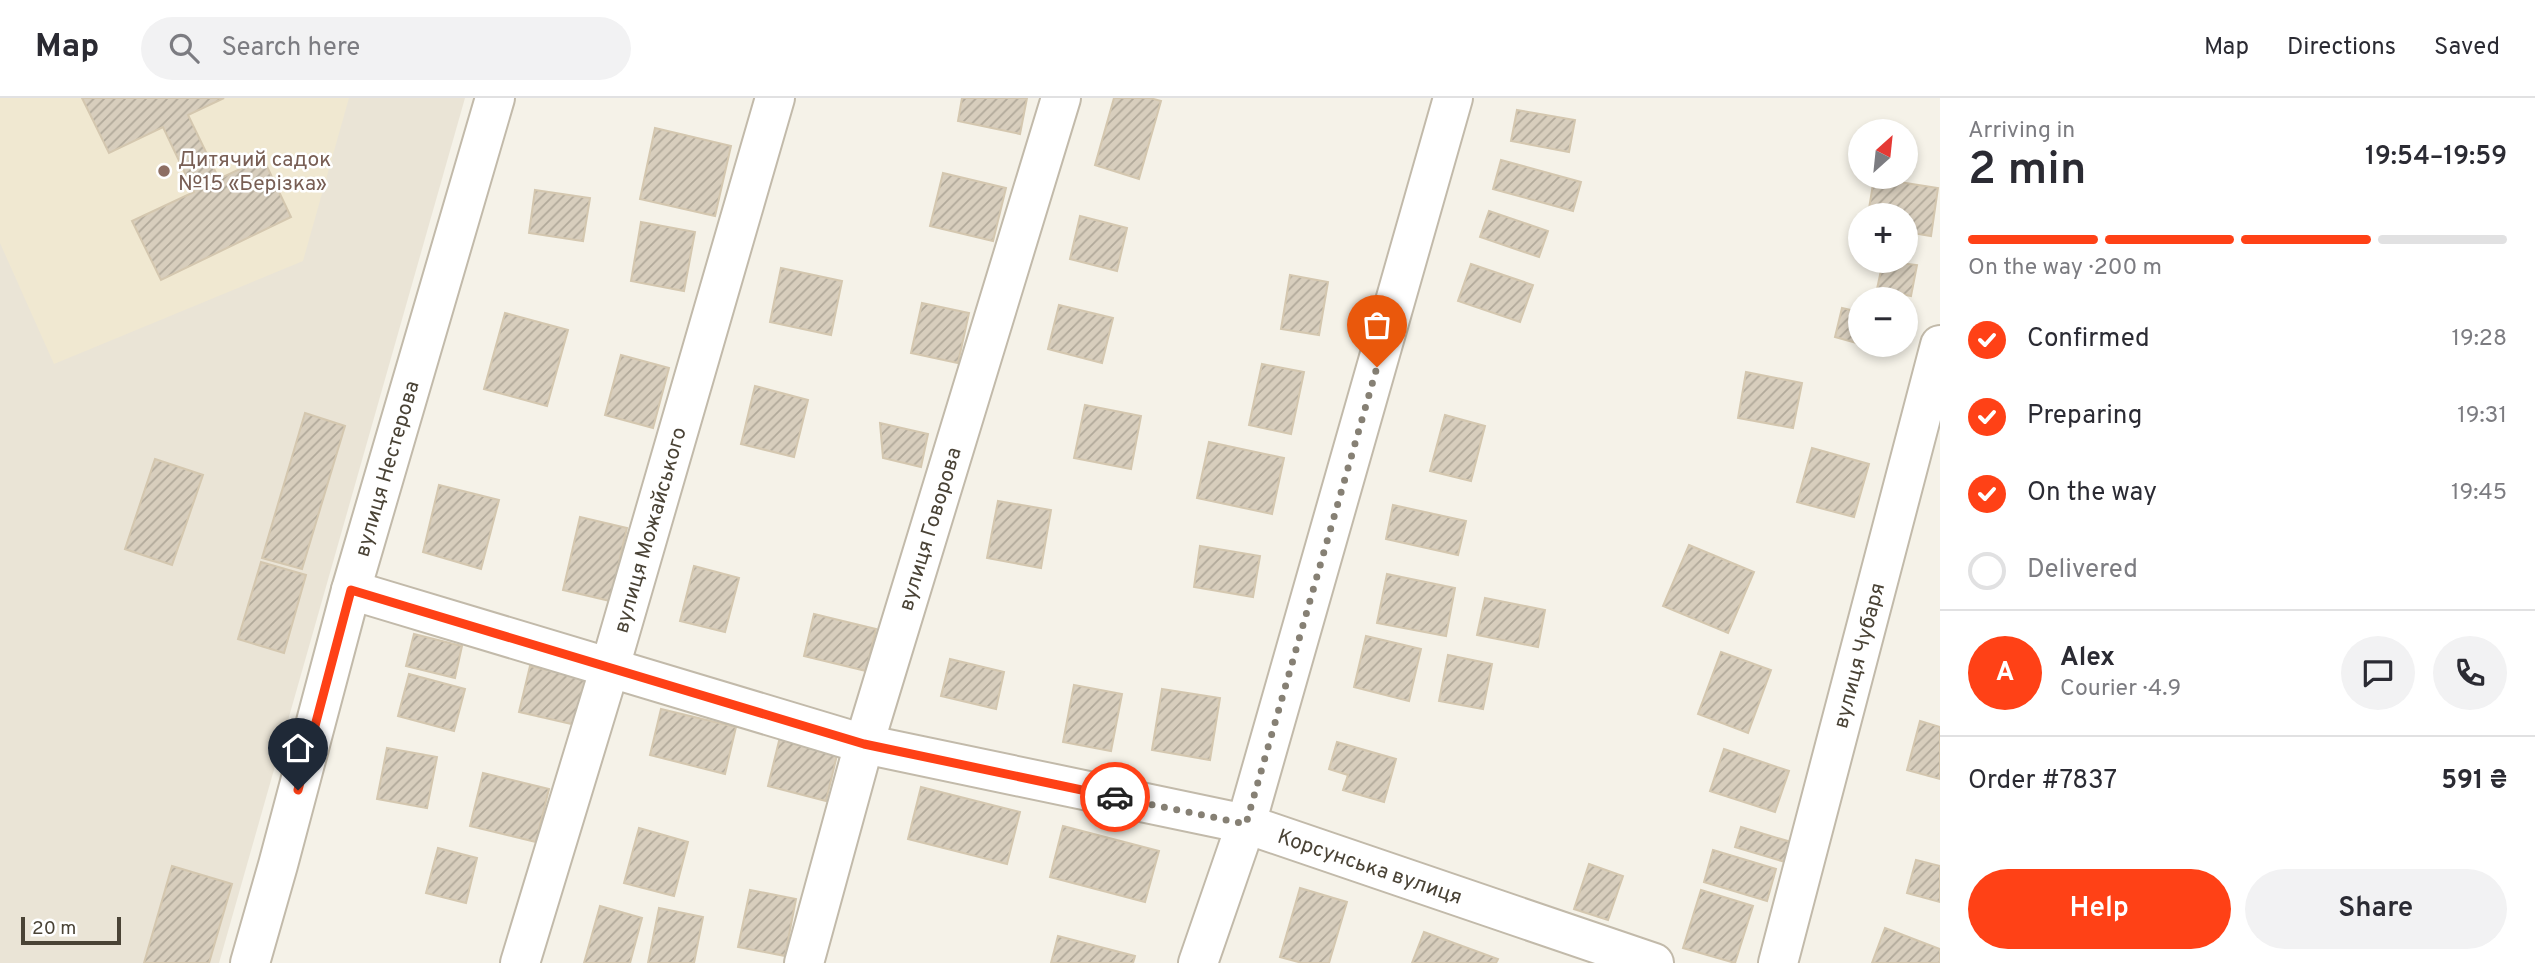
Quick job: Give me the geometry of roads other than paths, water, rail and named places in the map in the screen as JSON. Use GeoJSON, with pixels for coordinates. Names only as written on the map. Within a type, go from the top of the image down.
{"type":"FeatureCollection","features":[{"type":"Feature","properties":{"kind":"street","name":"вулиця Нестерова"},"geometry":{"type":"LineString","coordinates":[[250,963],[351,590],[495,98]]}},
{"type":"Feature","properties":{"kind":"street","name":"вулиця Можайського"},"geometry":{"type":"LineString","coordinates":[[520,963],[610,667],[775,98]]}},
{"type":"Feature","properties":{"kind":"street","name":"вулиця Говорова"},"geometry":{"type":"LineString","coordinates":[[804,963],[864,744],[1061,98]]}},
{"type":"Feature","properties":{"kind":"street"},"geometry":{"type":"LineString","coordinates":[[1198,963],[1246,824],[1453,98]]}},
{"type":"Feature","properties":{"kind":"street","name":"вулиця Чубаря"},"geometry":{"type":"LineString","coordinates":[[1778,963],[1940,345]]}},
{"type":"Feature","properties":{"kind":"street","name":"Корсунська вулиця"},"geometry":{"type":"LineString","coordinates":[[351,590],[864,744],[1246,824],[1654,963]]}},
{"type":"Feature","properties":{"kind":"place","name":"Дитячий садок №15 «Берізка»"},"geometry":{"type":"Point","coordinates":[164,171]}}]}
